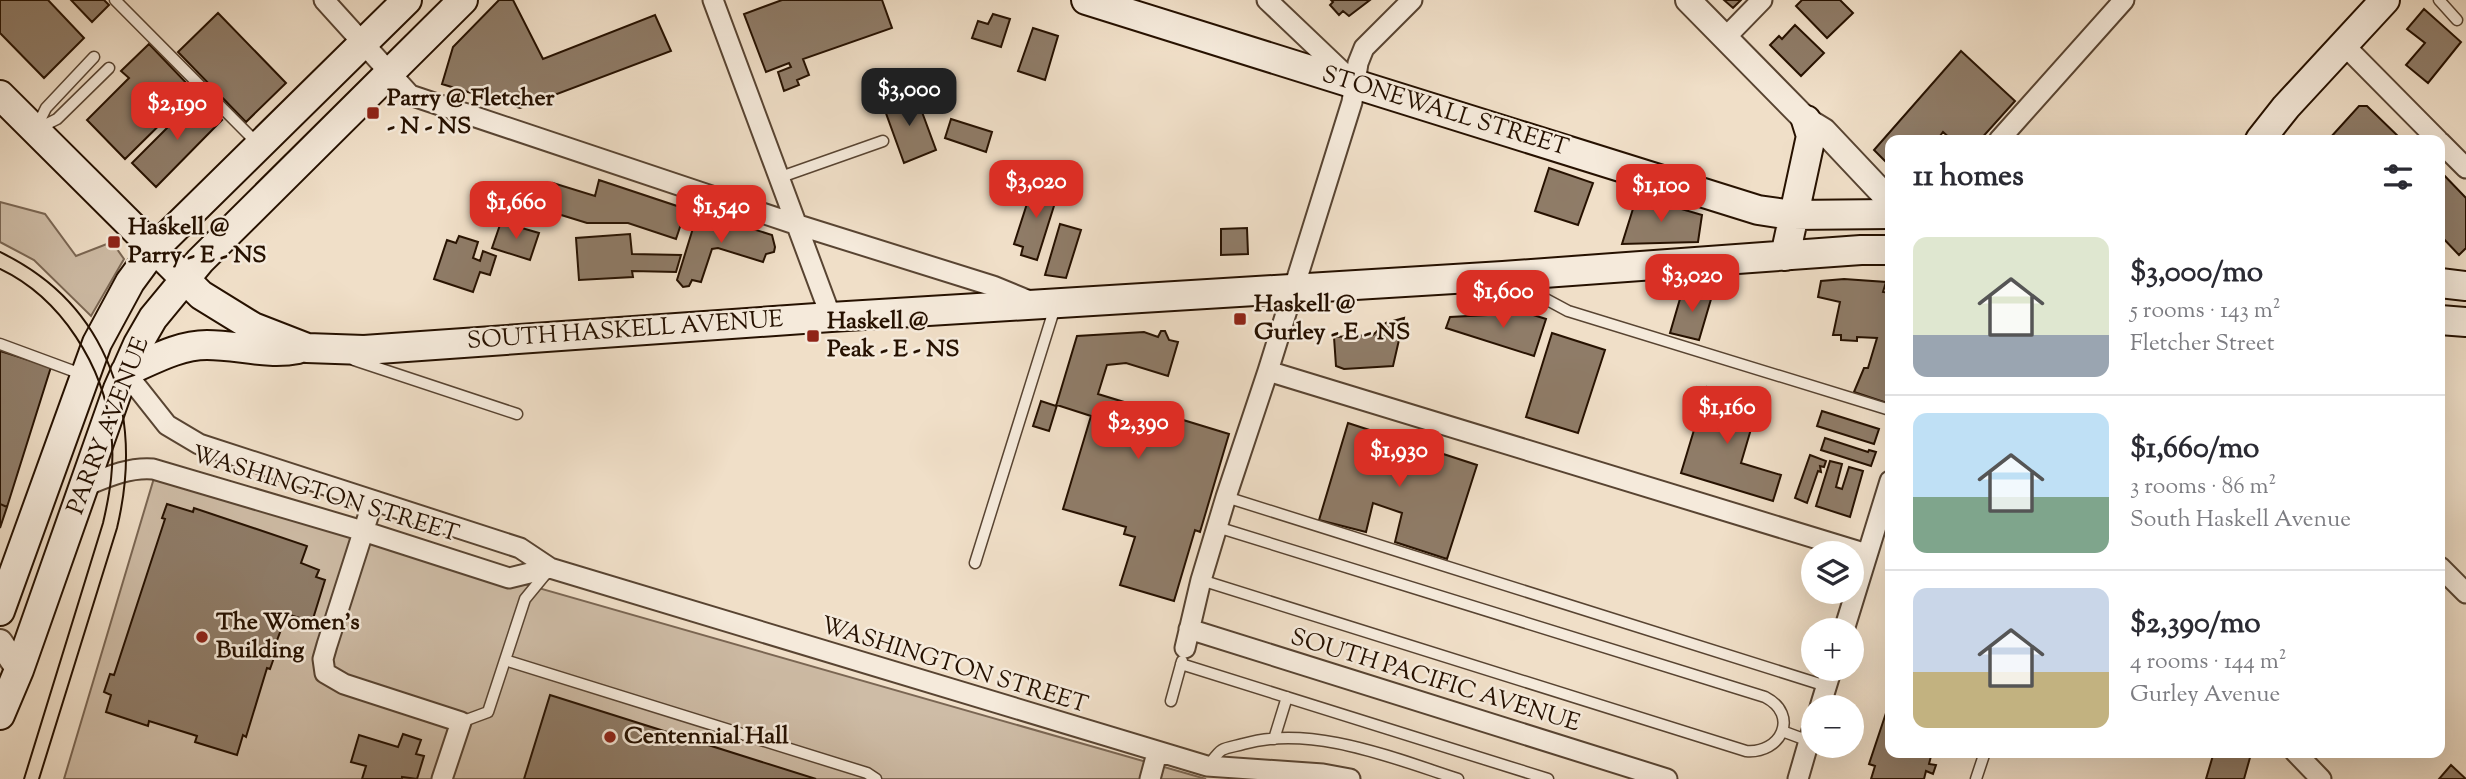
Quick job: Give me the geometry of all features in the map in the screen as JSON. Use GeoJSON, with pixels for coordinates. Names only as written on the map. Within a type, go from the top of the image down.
{"type":"FeatureCollection","features":[{"type":"Feature","properties":{"kind":"main road","name":"PARRY AVENUE"},"geometry":{"type":"LineString","coordinates":[[0,611],[97,343],[141,265],[155,248],[406,0]]}},
{"type":"Feature","properties":{"kind":"main road","name":"PARRY AVENUE"},"geometry":{"type":"LineString","coordinates":[[0,715],[19,670],[125,372],[153,318],[185,279],[463,0]]}},
{"type":"Feature","properties":{"kind":"main road","name":"STONEWALL STREET"},"geometry":{"type":"LineString","coordinates":[[1086,0],[1758,210],[1792,215],[1885,214]]}},
{"type":"Feature","properties":{"kind":"main road"},"geometry":{"type":"LineString","coordinates":[[2264,135],[2385,0]]}},
{"type":"Feature","properties":{"kind":"main road","name":"SOUTH HASKELL AVENUE"},"geometry":{"type":"LineString","coordinates":[[0,95],[201,295],[253,327],[313,348],[364,350],[831,317],[1885,250]]}},
{"type":"Feature","properties":{"kind":"main road"},"geometry":{"type":"LineString","coordinates":[[2251,135],[2287,107]]}},
{"type":"Feature","properties":{"kind":"main road"},"geometry":{"type":"LineString","coordinates":[[1785,256],[1811,136],[1805,120]]}},
{"type":"Feature","properties":{"kind":"main road"},"geometry":{"type":"LineString","coordinates":[[2445,284],[2466,286]]}},
{"type":"Feature","properties":{"kind":"main road"},"geometry":{"type":"LineString","coordinates":[[2445,320],[2466,322]]}},
{"type":"Feature","properties":{"kind":"main road"},"geometry":{"type":"LineString","coordinates":[[125,372],[188,347],[206,345],[270,352],[313,348]]}},
{"type":"Feature","properties":{"kind":"street"},"geometry":{"type":"LineString","coordinates":[[324,0],[410,95],[795,224],[1048,305]]}},
{"type":"Feature","properties":{"kind":"street"},"geometry":{"type":"LineString","coordinates":[[713,0],[831,317]]}},
{"type":"Feature","properties":{"kind":"street"},"geometry":{"type":"LineString","coordinates":[[1267,0],[1355,84]]}},
{"type":"Feature","properties":{"kind":"street"},"geometry":{"type":"LineString","coordinates":[[1185,647],[1201,580],[1226,497],[1352,102],[1358,63],[1364,48],[1412,0]]}},
{"type":"Feature","properties":{"kind":"street"},"geometry":{"type":"LineString","coordinates":[[1688,0],[1805,120],[1824,131],[1885,196]]}},
{"type":"Feature","properties":{"kind":"street"},"geometry":{"type":"LineString","coordinates":[[1725,38],[1762,0]]}},
{"type":"Feature","properties":{"kind":"street"},"geometry":{"type":"LineString","coordinates":[[2003,135],[2124,0]]}},
{"type":"Feature","properties":{"kind":"street"},"geometry":{"type":"LineString","coordinates":[[2344,45],[2433,135]]}},
{"type":"Feature","properties":{"kind":"street"},"geometry":{"type":"LineString","coordinates":[[2445,147],[2466,168]]}},
{"type":"Feature","properties":{"kind":"street"},"geometry":{"type":"LineString","coordinates":[[1268,371],[1867,554]]}},
{"type":"Feature","properties":{"kind":"street","name":"WASHINGTON STREET"},"geometry":{"type":"LineString","coordinates":[[125,372],[167,425],[184,438],[520,548],[550,568],[1157,753],[1207,766],[1324,774],[1350,779]]}},
{"type":"Feature","properties":{"kind":"street","name":"WASHINGTON STREET"},"geometry":{"type":"LineString","coordinates":[[85,486],[112,474],[153,469],[363,531],[509,578],[550,568]]}},
{"type":"Feature","properties":{"kind":"street"},"geometry":{"type":"LineString","coordinates":[[1848,618],[1885,497]]}},
{"type":"Feature","properties":{"kind":"street"},"geometry":{"type":"LineString","coordinates":[[373,501],[323,659],[325,673],[344,684],[461,722],[442,779]]}},
{"type":"Feature","properties":{"kind":"street"},"geometry":{"type":"LineString","coordinates":[[2445,572],[2466,593]]}},
{"type":"Feature","properties":{"kind":"street"},"geometry":{"type":"LineString","coordinates":[[0,642],[19,670]]}},
{"type":"Feature","properties":{"kind":"street","name":"SOUTH PACIFIC AVENUE"},"geometry":{"type":"LineString","coordinates":[[1185,647],[1667,779]]}},
{"type":"Feature","properties":{"kind":"street"},"geometry":{"type":"LineString","coordinates":[[1150,779],[1157,753]]}},
{"type":"Feature","properties":{"kind":"street"},"geometry":{"type":"LineString","coordinates":[[1798,779],[1804,758]]}},
{"type":"Feature","properties":{"kind":"street"},"geometry":{"type":"LineString","coordinates":[[2301,758],[2321,779]]}},
{"type":"Feature","properties":{"kind":"lane"},"geometry":{"type":"LineString","coordinates":[[115,0],[260,146]]}},
{"type":"Feature","properties":{"kind":"lane"},"geometry":{"type":"LineString","coordinates":[[2439,0],[2457,20]]}},
{"type":"Feature","properties":{"kind":"lane"},"geometry":{"type":"LineString","coordinates":[[35,130],[46,108],[94,57]]}},
{"type":"Feature","properties":{"kind":"lane"},"geometry":{"type":"LineString","coordinates":[[35,130],[57,119],[109,68]]}},
{"type":"Feature","properties":{"kind":"lane"},"geometry":{"type":"LineString","coordinates":[[779,178],[884,141]]}},
{"type":"Feature","properties":{"kind":"lane"},"geometry":{"type":"LineString","coordinates":[[1503,276],[1568,311],[1885,408]]}},
{"type":"Feature","properties":{"kind":"lane"},"geometry":{"type":"LineString","coordinates":[[975,564],[1048,305]]}},
{"type":"Feature","properties":{"kind":"lane"},"geometry":{"type":"LineString","coordinates":[[0,344],[84,375]]}},
{"type":"Feature","properties":{"kind":"lane"},"geometry":{"type":"LineString","coordinates":[[313,348],[517,414]]}},
{"type":"Feature","properties":{"kind":"lane"},"geometry":{"type":"LineString","coordinates":[[1226,497],[1801,669]]}},
{"type":"Feature","properties":{"kind":"lane"},"geometry":{"type":"LineString","coordinates":[[1201,580],[1746,751],[1759,752],[1772,745],[1782,731],[1784,716],[1778,704],[1765,698],[1217,527]]}},
{"type":"Feature","properties":{"kind":"lane"},"geometry":{"type":"LineString","coordinates":[[461,722],[488,712],[525,599],[550,568]]}},
{"type":"Feature","properties":{"kind":"lane"},"geometry":{"type":"LineString","coordinates":[[1171,701],[1185,647],[1287,698],[1548,779]]}},
{"type":"Feature","properties":{"kind":"lane"},"geometry":{"type":"LineString","coordinates":[[505,660],[867,773],[876,779]]}},
{"type":"Feature","properties":{"kind":"lane"},"geometry":{"type":"LineString","coordinates":[[1274,739],[1287,698]]}},
{"type":"Feature","properties":{"kind":"lane"},"geometry":{"type":"LineString","coordinates":[[1782,731],[1801,733]]}},
{"type":"Feature","properties":{"kind":"lane"},"geometry":{"type":"LineString","coordinates":[[1207,766],[1222,750],[1254,741],[1274,739],[1332,743],[1367,750],[1458,779]]}},
{"type":"Feature","properties":{"kind":"lane"},"geometry":{"type":"LineString","coordinates":[[1976,779],[1982,758]]}},
{"type":"Feature","properties":{"kind":"shaded area"},"geometry":{"type":"Polygon","coordinates":[[[0,202],[45,214],[76,256],[112,242],[124,259],[91,316],[34,260],[0,242],[0,202]]]}},
{"type":"Feature","properties":{"kind":"shaded area"},"geometry":{"type":"Polygon","coordinates":[[[154,478],[1206,779],[64,779],[154,478]]]}},
{"type":"Feature","properties":{"kind":"building"},"geometry":{"type":"Polygon","coordinates":[[[0,0],[48,0],[84,38],[44,78],[0,33],[0,0]]]}},
{"type":"Feature","properties":{"kind":"building"},"geometry":{"type":"Polygon","coordinates":[[[71,0],[104,0],[109,5],[92,22],[71,0]]]}},
{"type":"Feature","properties":{"kind":"building"},"geometry":{"type":"Polygon","coordinates":[[[499,0],[513,0],[543,59],[655,15],[671,51],[520,108],[442,84],[453,47],[499,0]]]}},
{"type":"Feature","properties":{"kind":"building"},"geometry":{"type":"Polygon","coordinates":[[[782,0],[882,0],[892,28],[803,59],[809,75],[797,80],[799,85],[784,91],[778,72],[791,67],[789,63],[766,72],[744,14],[782,0]]]}},
{"type":"Feature","properties":{"kind":"building"},"geometry":{"type":"Polygon","coordinates":[[[1331,0],[1370,0],[1349,16],[1343,11],[1339,15],[1330,5],[1333,2],[1331,0]]]}},
{"type":"Feature","properties":{"kind":"building"},"geometry":{"type":"Polygon","coordinates":[[[1724,0],[1741,0],[1733,8],[1724,0]]]}},
{"type":"Feature","properties":{"kind":"building"},"geometry":{"type":"Polygon","coordinates":[[[1802,0],[1840,0],[1853,13],[1827,38],[1796,6],[1802,0]]]}},
{"type":"Feature","properties":{"kind":"building"},"geometry":{"type":"Polygon","coordinates":[[[2424,9],[2461,42],[2428,83],[2406,65],[2425,43],[2407,29],[2424,9]]]}},
{"type":"Feature","properties":{"kind":"building"},"geometry":{"type":"Polygon","coordinates":[[[218,13],[286,83],[246,122],[178,52],[218,13]]]}},
{"type":"Feature","properties":{"kind":"building"},"geometry":{"type":"Polygon","coordinates":[[[993,14],[1010,19],[1001,47],[972,38],[978,21],[988,24],[993,14]]]}},
{"type":"Feature","properties":{"kind":"building"},"geometry":{"type":"Polygon","coordinates":[[[1795,25],[1824,53],[1801,76],[1770,45],[1779,36],[1782,39],[1795,25]]]}},
{"type":"Feature","properties":{"kind":"building"},"geometry":{"type":"Polygon","coordinates":[[[1033,28],[1058,36],[1045,80],[1018,71],[1033,28]]]}},
{"type":"Feature","properties":{"kind":"building"},"geometry":{"type":"Polygon","coordinates":[[[149,44],[194,91],[125,159],[87,120],[129,78],[121,71],[149,44]]]}},
{"type":"Feature","properties":{"kind":"building"},"geometry":{"type":"Polygon","coordinates":[[[1961,51],[2015,101],[1984,135],[1946,135],[1943,132],[1941,135],[1887,135],[1961,51]]]}},
{"type":"Feature","properties":{"kind":"building"},"geometry":{"type":"Polygon","coordinates":[[[915,93],[936,150],[904,163],[883,105],[915,93]]]}},
{"type":"Feature","properties":{"kind":"building"},"geometry":{"type":"Polygon","coordinates":[[[199,96],[222,120],[156,187],[132,163],[199,96]]]}},
{"type":"Feature","properties":{"kind":"building"},"geometry":{"type":"Polygon","coordinates":[[[2359,106],[2367,106],[2397,135],[2333,135],[2359,106]]]}},
{"type":"Feature","properties":{"kind":"building"},"geometry":{"type":"Polygon","coordinates":[[[951,119],[992,132],[986,152],[945,138],[951,119]]]}},
{"type":"Feature","properties":{"kind":"building"},"geometry":{"type":"Polygon","coordinates":[[[1885,137],[1885,161],[1874,150],[1885,137]]]}},
{"type":"Feature","properties":{"kind":"building"},"geometry":{"type":"Polygon","coordinates":[[[1549,168],[1593,183],[1578,225],[1535,211],[1549,168]]]}},
{"type":"Feature","properties":{"kind":"building"},"geometry":{"type":"Polygon","coordinates":[[[2445,176],[2466,198],[2466,248],[2459,255],[2445,240],[2445,176]]]}},
{"type":"Feature","properties":{"kind":"building"},"geometry":{"type":"Polygon","coordinates":[[[599,180],[686,209],[676,239],[628,223],[587,223],[545,210],[553,183],[595,196],[599,180]]]}},
{"type":"Feature","properties":{"kind":"building"},"geometry":{"type":"Polygon","coordinates":[[[1034,182],[1059,190],[1037,260],[1021,255],[1023,247],[1014,244],[1034,182]]]}},
{"type":"Feature","properties":{"kind":"building"},"geometry":{"type":"Polygon","coordinates":[[[1637,196],[1702,215],[1698,242],[1622,244],[1637,196]]]}},
{"type":"Feature","properties":{"kind":"building"},"geometry":{"type":"Polygon","coordinates":[[[698,212],[772,235],[774,252],[766,254],[763,262],[718,248],[712,249],[701,282],[692,280],[689,286],[683,287],[677,280],[698,212]]]}},
{"type":"Feature","properties":{"kind":"building"},"geometry":{"type":"Polygon","coordinates":[[[501,222],[539,233],[530,260],[492,248],[501,222]]]}},
{"type":"Feature","properties":{"kind":"building"},"geometry":{"type":"Polygon","coordinates":[[[1060,224],[1081,230],[1066,278],[1045,275],[1060,224]]]}},
{"type":"Feature","properties":{"kind":"building"},"geometry":{"type":"Polygon","coordinates":[[[1247,228],[1248,254],[1221,255],[1221,229],[1247,228]]]}},
{"type":"Feature","properties":{"kind":"building"},"geometry":{"type":"Polygon","coordinates":[[[630,234],[632,254],[681,255],[676,272],[632,271],[633,277],[579,280],[576,238],[630,234]]]}},
{"type":"Feature","properties":{"kind":"building"},"geometry":{"type":"Polygon","coordinates":[[[459,236],[478,242],[473,258],[480,261],[483,251],[496,256],[490,275],[480,272],[473,292],[434,279],[447,240],[456,243],[459,236]]]}},
{"type":"Feature","properties":{"kind":"building"},"geometry":{"type":"Polygon","coordinates":[[[1844,279],[1885,282],[1885,402],[1854,392],[1864,368],[1868,368],[1877,338],[1857,337],[1857,341],[1841,340],[1841,335],[1833,335],[1840,302],[1818,297],[1821,281],[1844,279]]]}},
{"type":"Feature","properties":{"kind":"building"},"geometry":{"type":"Polygon","coordinates":[[[1714,289],[1699,340],[1670,333],[1682,292],[1714,289]]]}},
{"type":"Feature","properties":{"kind":"building"},"geometry":{"type":"Polygon","coordinates":[[[1527,313],[1546,319],[1534,356],[1446,328],[1450,317],[1527,313]]]}},
{"type":"Feature","properties":{"kind":"building"},"geometry":{"type":"Polygon","coordinates":[[[1404,318],[1393,366],[1344,369],[1336,366],[1334,337],[1373,335],[1386,323],[1404,318]]]}},
{"type":"Feature","properties":{"kind":"building"},"geometry":{"type":"Polygon","coordinates":[[[1161,331],[1165,331],[1169,340],[1178,342],[1168,376],[1126,363],[1107,365],[1098,394],[1229,434],[1200,532],[1195,530],[1174,601],[1120,585],[1135,537],[1124,534],[1126,527],[1063,509],[1091,416],[1057,405],[1049,431],[1033,426],[1041,401],[1056,406],[1077,336],[1144,332],[1158,337],[1161,331]]]}},
{"type":"Feature","properties":{"kind":"building"},"geometry":{"type":"Polygon","coordinates":[[[1552,333],[1605,350],[1578,433],[1526,417],[1552,333]]]}},
{"type":"Feature","properties":{"kind":"building"},"geometry":{"type":"Polygon","coordinates":[[[0,351],[51,367],[7,507],[0,504],[0,351]]]}},
{"type":"Feature","properties":{"kind":"building"},"geometry":{"type":"Polygon","coordinates":[[[1707,387],[1759,402],[1741,463],[1781,475],[1773,501],[1681,473],[1707,387]]]}},
{"type":"Feature","properties":{"kind":"building"},"geometry":{"type":"Polygon","coordinates":[[[1822,411],[1879,429],[1874,444],[1817,426],[1822,411]]]}},
{"type":"Feature","properties":{"kind":"building"},"geometry":{"type":"Polygon","coordinates":[[[1348,423],[1477,465],[1447,559],[1395,542],[1402,513],[1373,503],[1366,532],[1319,520],[1348,423]]]}},
{"type":"Feature","properties":{"kind":"building"},"geometry":{"type":"Polygon","coordinates":[[[1825,438],[1868,452],[1876,452],[1871,466],[1821,450],[1825,438]]]}},
{"type":"Feature","properties":{"kind":"building"},"geometry":{"type":"Polygon","coordinates":[[[1810,455],[1826,461],[1824,467],[1820,466],[1821,472],[1818,471],[1807,503],[1795,498],[1810,455]]]}},
{"type":"Feature","properties":{"kind":"building"},"geometry":{"type":"Polygon","coordinates":[[[1830,461],[1842,464],[1836,487],[1842,489],[1849,467],[1863,471],[1850,517],[1816,506],[1830,461]]]}},
{"type":"Feature","properties":{"kind":"building"},"geometry":{"type":"Polygon","coordinates":[[[0,504],[7,507],[0,528],[0,504]]]}},
{"type":"Feature","properties":{"kind":"building","name":"The Women's Building"},"geometry":{"type":"Polygon","coordinates":[[[167,504],[193,512],[194,508],[307,546],[301,563],[319,570],[316,577],[325,580],[312,622],[287,614],[246,737],[243,735],[237,755],[195,742],[197,736],[149,721],[148,726],[106,712],[111,695],[104,692],[110,674],[114,675],[165,519],[162,518],[167,504]]]}},
{"type":"Feature","properties":{"kind":"building","name":"Centennial Hall"},"geometry":{"type":"Polygon","coordinates":[[[550,695],[816,779],[524,779],[550,695]]]}},
{"type":"Feature","properties":{"kind":"building"},"geometry":{"type":"Polygon","coordinates":[[[1885,716],[1885,758],[1930,758],[1929,764],[1936,765],[1933,774],[1926,771],[1924,779],[1871,779],[1875,766],[1869,764],[1885,716]]]}},
{"type":"Feature","properties":{"kind":"building"},"geometry":{"type":"Polygon","coordinates":[[[403,734],[421,740],[416,754],[424,756],[417,779],[362,779],[366,766],[351,762],[359,735],[398,747],[403,734]]]}},
{"type":"Feature","properties":{"kind":"building"},"geometry":{"type":"Polygon","coordinates":[[[2212,758],[2250,758],[2244,779],[2206,779],[2212,758]]]}},
{"type":"Feature","properties":{"kind":"building"},"geometry":{"type":"Polygon","coordinates":[[[2451,765],[2466,779],[2439,779],[2451,765]]]}},
{"type":"Feature","properties":{"kind":"tram line"},"geometry":{"type":"LineString","coordinates":[[0,252],[38,274],[68,302],[92,333],[110,368],[121,405],[126,445],[124,486],[117,528],[39,779]]}},
{"type":"Feature","properties":{"kind":"tram line"},"geometry":{"type":"LineString","coordinates":[[0,269],[42,297],[76,337],[99,383],[107,407],[112,444],[111,478],[103,523],[24,779]]}},
{"type":"Feature","properties":{"kind":"place","name":"Parry @ Fletcher - N - NS"},"geometry":{"type":"Point","coordinates":[373,113]}},
{"type":"Feature","properties":{"kind":"place","name":"Haskell @ Parry - E - NS"},"geometry":{"type":"Point","coordinates":[114,242]}},
{"type":"Feature","properties":{"kind":"place","name":"Haskell @ Gurley - E - NS"},"geometry":{"type":"Point","coordinates":[1240,319]}},
{"type":"Feature","properties":{"kind":"place","name":"Haskell @ Peak - E - NS"},"geometry":{"type":"Point","coordinates":[813,336]}},
{"type":"Feature","properties":{"kind":"place","name":"The Women's Building"},"geometry":{"type":"Point","coordinates":[202,637]}},
{"type":"Feature","properties":{"kind":"place","name":"Centennial Hall"},"geometry":{"type":"Point","coordinates":[610,737]}}]}
